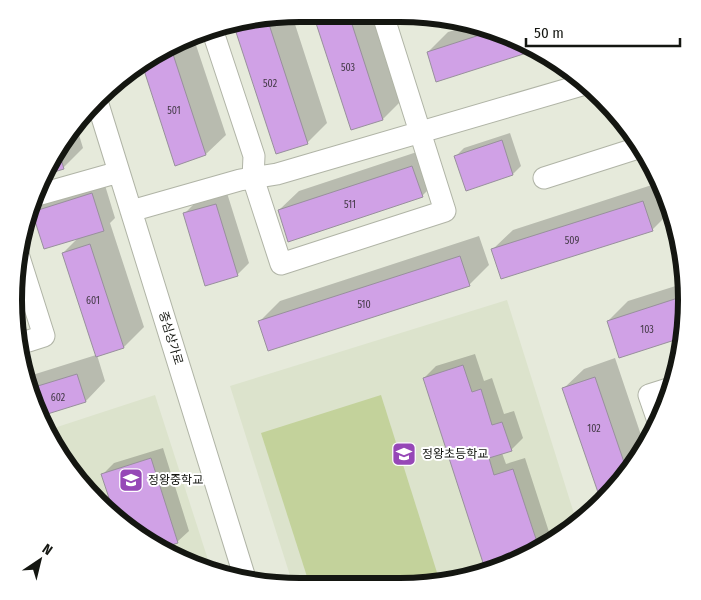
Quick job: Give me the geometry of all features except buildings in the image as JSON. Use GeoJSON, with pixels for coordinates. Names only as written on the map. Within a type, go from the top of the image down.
{"type":"FeatureCollection","features":[{"type":"Feature","properties":{"kind":"street"},"geometry":{"type":"LineString","coordinates":[[214,36],[254,156],[253,178],[282,264],[445,211],[385,22]]}},
{"type":"Feature","properties":{"kind":"street"},"geometry":{"type":"LineString","coordinates":[[131,211],[253,178],[277,174],[578,86]]}},
{"type":"Feature","properties":{"kind":"street","name":"중심상가로"},"geometry":{"type":"LineString","coordinates":[[99,109],[243,571]]}},
{"type":"Feature","properties":{"kind":"street"},"geometry":{"type":"LineString","coordinates":[[544,178],[634,149]]}},
{"type":"Feature","properties":{"kind":"street"},"geometry":{"type":"LineString","coordinates":[[44,193],[119,172]]}},
{"type":"Feature","properties":{"kind":"street"},"geometry":{"type":"LineString","coordinates":[[24,273],[44,336],[26,342]]}},
{"type":"Feature","properties":{"kind":"street"},"geometry":{"type":"LineString","coordinates":[[654,412],[649,395],[663,390]]}},
{"type":"Feature","properties":{"kind":"shaded area","name":"정왕초등학교"},"geometry":{"type":"Polygon","coordinates":[[[507,300],[575,516],[555,531],[524,549],[490,563],[455,572],[401,578],[291,577],[230,386],[507,300]]]}},
{"type":"Feature","properties":{"kind":"shaded area","name":"정왕중학교"},"geometry":{"type":"Polygon","coordinates":[[[155,395],[209,562],[161,540],[117,509],[80,469],[54,428],[155,395]]]}},
{"type":"Feature","properties":{"kind":"green space"},"geometry":{"type":"Polygon","coordinates":[[[381,395],[438,575],[401,578],[307,578],[261,433],[381,395]]]}},
{"type":"Feature","properties":{"kind":"place","name":"정왕초등학교"},"geometry":{"type":"Point","coordinates":[404,454]}},
{"type":"Feature","properties":{"kind":"place","name":"정왕중학교"},"geometry":{"type":"Point","coordinates":[131,480]}}]}
